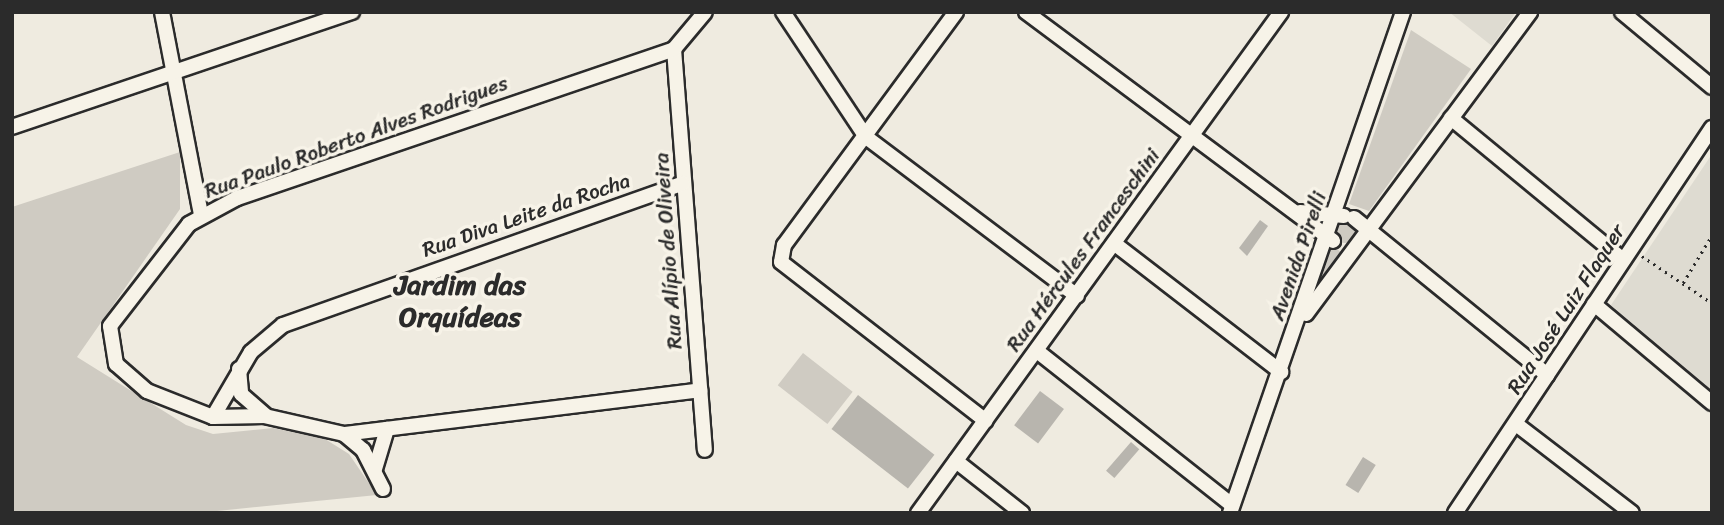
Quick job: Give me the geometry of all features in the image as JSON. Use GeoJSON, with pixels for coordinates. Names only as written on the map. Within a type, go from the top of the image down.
{"type":"FeatureCollection","features":[{"type":"Feature","properties":{"kind":"street"},"geometry":{"type":"LineString","coordinates":[[162,12],[177,71],[201,215]]}},
{"type":"Feature","properties":{"kind":"street"},"geometry":{"type":"LineString","coordinates":[[12,127],[352,12]]}},
{"type":"Feature","properties":{"kind":"street"},"geometry":{"type":"LineString","coordinates":[[674,49],[705,12]]}},
{"type":"Feature","properties":{"kind":"street"},"geometry":{"type":"LineString","coordinates":[[782,12],[866,137],[1077,296]]}},
{"type":"Feature","properties":{"kind":"street"},"geometry":{"type":"LineString","coordinates":[[956,12],[784,245],[786,271],[986,421]]}},
{"type":"Feature","properties":{"kind":"street"},"geometry":{"type":"LineString","coordinates":[[1026,12],[1300,212],[1338,226],[1358,241]]}},
{"type":"Feature","properties":{"kind":"street","name":"Rua Hércules Franceschini"},"geometry":{"type":"LineString","coordinates":[[918,513],[1281,12]]}},
{"type":"Feature","properties":{"kind":"street","name":"Avenida Pirelli"},"geometry":{"type":"LineString","coordinates":[[1231,509],[1295,330],[1338,226],[1403,12]]}},
{"type":"Feature","properties":{"kind":"street"},"geometry":{"type":"LineString","coordinates":[[1295,330],[1369,226],[1530,12]]}},
{"type":"Feature","properties":{"kind":"street"},"geometry":{"type":"LineString","coordinates":[[1622,12],[1712,88]]}},
{"type":"Feature","properties":{"kind":"street","name":"Rua Alípio de Oliveira"},"geometry":{"type":"LineString","coordinates":[[674,49],[705,450]]}},
{"type":"Feature","properties":{"kind":"street","name":"Rua Paulo Roberto Alves Rodrigues"},"geometry":{"type":"LineString","coordinates":[[213,417],[147,391],[116,364],[108,339],[147,275],[201,215],[674,49]]}},
{"type":"Feature","properties":{"kind":"street"},"geometry":{"type":"LineString","coordinates":[[1451,118],[1627,254]]}},
{"type":"Feature","properties":{"kind":"street","name":"Rua José Luiz Flaquer"},"geometry":{"type":"LineString","coordinates":[[1455,513],[1712,128]]}},
{"type":"Feature","properties":{"kind":"street","name":"Rua Diva Leite da Rocha"},"geometry":{"type":"LineString","coordinates":[[213,417],[239,369],[283,325],[327,306],[684,183]]}},
{"type":"Feature","properties":{"kind":"street"},"geometry":{"type":"LineString","coordinates":[[1300,212],[1338,226],[1369,226],[1547,375]]}},
{"type":"Feature","properties":{"kind":"street"},"geometry":{"type":"LineString","coordinates":[[1338,226],[1344,247],[1358,241]]}},
{"type":"Feature","properties":{"kind":"street"},"geometry":{"type":"LineString","coordinates":[[1115,244],[1281,372]]}},
{"type":"Feature","properties":{"kind":"street"},"geometry":{"type":"LineString","coordinates":[[1594,304],[1712,403]]}},
{"type":"Feature","properties":{"kind":"street"},"geometry":{"type":"LineString","coordinates":[[1037,351],[1231,509]]}},
{"type":"Feature","properties":{"kind":"street"},"geometry":{"type":"LineString","coordinates":[[239,369],[241,394],[265,416]]}},
{"type":"Feature","properties":{"kind":"street"},"geometry":{"type":"LineString","coordinates":[[213,417],[265,416],[344,434],[700,390]]}},
{"type":"Feature","properties":{"kind":"street"},"geometry":{"type":"LineString","coordinates":[[1516,424],[1632,513]]}},
{"type":"Feature","properties":{"kind":"street"},"geometry":{"type":"LineString","coordinates":[[375,469],[387,429]]}},
{"type":"Feature","properties":{"kind":"street"},"geometry":{"type":"LineString","coordinates":[[344,434],[375,469],[383,489]]}},
{"type":"Feature","properties":{"kind":"street"},"geometry":{"type":"LineString","coordinates":[[956,461],[1022,513]]}},
{"type":"Feature","properties":{"kind":"path"},"geometry":{"type":"LineString","coordinates":[[1683,283],[1712,235]]}},
{"type":"Feature","properties":{"kind":"path"},"geometry":{"type":"LineString","coordinates":[[1627,254],[1683,283],[1712,303]]}},
{"type":"Feature","properties":{"kind":"shaded area"},"geometry":{"type":"Polygon","coordinates":[[[1449,12],[1516,12],[1492,46],[1449,12]]]}},
{"type":"Feature","properties":{"kind":"shaded area"},"geometry":{"type":"Polygon","coordinates":[[[1411,30],[1471,69],[1369,211],[1349,204],[1411,30]]]}},
{"type":"Feature","properties":{"kind":"shaded area"},"geometry":{"type":"Polygon","coordinates":[[[180,152],[180,209],[77,357],[186,425],[213,434],[273,428],[325,439],[349,454],[377,495],[197,513],[12,513],[12,207],[180,152]]]}},
{"type":"Feature","properties":{"kind":"shaded area"},"geometry":{"type":"Polygon","coordinates":[[[1712,154],[1712,390],[1611,305],[1712,154]]]}},
{"type":"Feature","properties":{"kind":"shaded area"},"geometry":{"type":"Polygon","coordinates":[[[1345,221],[1353,224],[1356,232],[1353,240],[1345,243],[1337,240],[1334,232],[1337,224],[1345,221]]]}},
{"type":"Feature","properties":{"kind":"shaded area"},"geometry":{"type":"Polygon","coordinates":[[[1330,244],[1341,252],[1307,300],[1330,244]]]}},
{"type":"Feature","properties":{"kind":"shaded area"},"geometry":{"type":"Polygon","coordinates":[[[803,353],[853,392],[827,424],[778,385],[803,353]]]}},
{"type":"Feature","properties":{"kind":"building"},"geometry":{"type":"Polygon","coordinates":[[[1260,220],[1268,226],[1247,256],[1239,248],[1260,220]]]}},
{"type":"Feature","properties":{"kind":"building"},"geometry":{"type":"Polygon","coordinates":[[[1040,391],[1064,409],[1038,443],[1014,425],[1040,391]]]}},
{"type":"Feature","properties":{"kind":"building"},"geometry":{"type":"Polygon","coordinates":[[[858,395],[934,455],[908,489],[832,429],[858,395]]]}},
{"type":"Feature","properties":{"kind":"building"},"geometry":{"type":"Polygon","coordinates":[[[1131,442],[1139,449],[1114,478],[1106,471],[1131,442]]]}},
{"type":"Feature","properties":{"kind":"building"},"geometry":{"type":"Polygon","coordinates":[[[1363,457],[1376,465],[1358,493],[1346,485],[1363,457]]]}},
{"type":"Feature","properties":{"kind":"district","name":"Jardim das Orquídeas"},"geometry":{"type":"Point","coordinates":[460,301]}}]}
